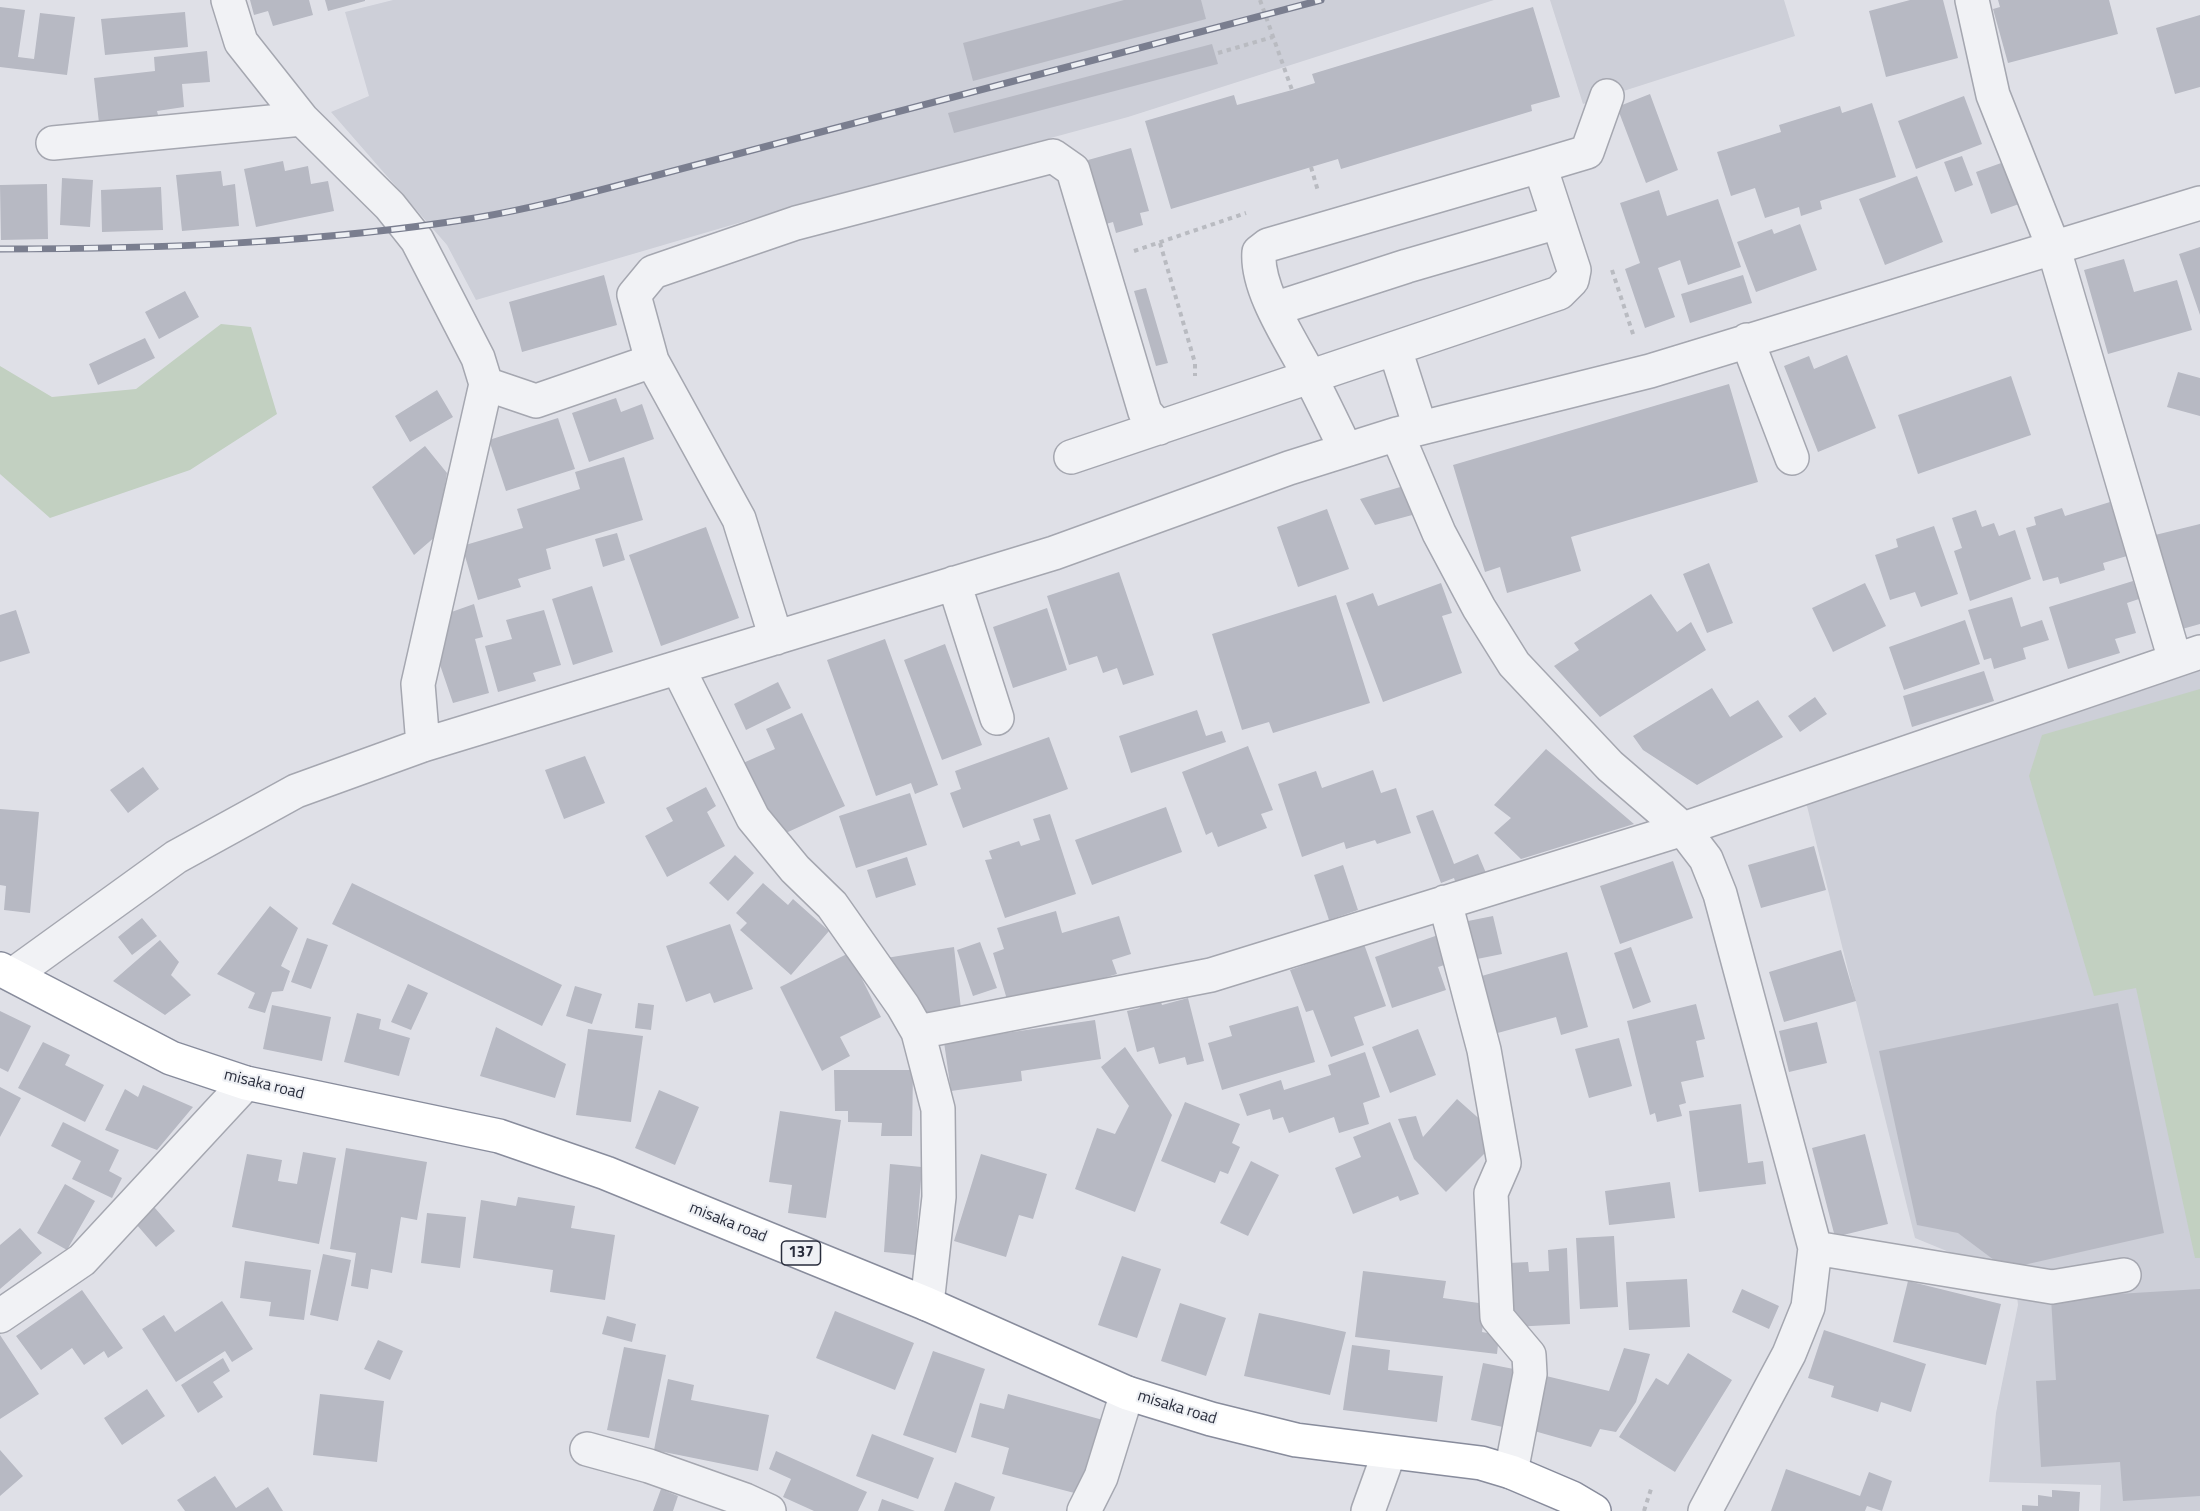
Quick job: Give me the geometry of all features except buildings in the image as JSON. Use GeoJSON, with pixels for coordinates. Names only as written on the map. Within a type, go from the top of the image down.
{"type":"FeatureCollection","features":[{"type":"Feature","properties":{"kind":"highway","name":"misaka road"},"geometry":{"type":"LineString","coordinates":[[7,971],[171,1058],[246,1083],[499,1136],[606,1173],[927,1304],[1127,1393],[1211,1419],[1296,1440],[1481,1463],[1511,1472],[1572,1498],[1594,1511]]}},
{"type":"Feature","properties":{"kind":"street"},"geometry":{"type":"LineString","coordinates":[[228,0],[241,42],[302,119],[408,228],[478,358],[486,384],[418,684],[423,745]]}},
{"type":"Feature","properties":{"kind":"street"},"geometry":{"type":"LineString","coordinates":[[918,1032],[1211,975],[1683,829],[2188,656],[2054,246],[1993,95],[1972,0]]}},
{"type":"Feature","properties":{"kind":"street"},"geometry":{"type":"LineString","coordinates":[[1346,450],[1274,309],[1258,264],[1259,252],[1268,245],[1587,152],[1607,96]]}},
{"type":"Feature","properties":{"kind":"street"},"geometry":{"type":"LineString","coordinates":[[53,143],[302,119]]}},
{"type":"Feature","properties":{"kind":"street"},"geometry":{"type":"LineString","coordinates":[[776,638],[740,519],[652,361],[634,295],[653,272],[796,223],[1053,156],[1073,170],[1145,412],[1160,428]]}},
{"type":"Feature","properties":{"kind":"street"},"geometry":{"type":"LineString","coordinates":[[1071,457],[1559,293],[1568,286],[1574,270],[1540,166]]}},
{"type":"Feature","properties":{"kind":"street"},"geometry":{"type":"LineString","coordinates":[[7,971],[176,857],[296,791],[423,745],[1054,553],[1409,430],[1650,371],[2200,203]]}},
{"type":"Feature","properties":{"kind":"street"},"geometry":{"type":"LineString","coordinates":[[1274,309],[1407,266],[1558,222]]}},
{"type":"Feature","properties":{"kind":"street"},"geometry":{"type":"LineString","coordinates":[[1747,340],[1792,458]]}},
{"type":"Feature","properties":{"kind":"street"},"geometry":{"type":"LineString","coordinates":[[1395,349],[1409,430],[1438,533],[1479,608],[1514,664],[1610,766],[1683,829],[1706,859],[1720,894],[1815,1248],[1809,1307],[1789,1354],[1706,1511]]}},
{"type":"Feature","properties":{"kind":"street"},"geometry":{"type":"LineString","coordinates":[[486,384],[536,401],[652,361]]}},
{"type":"Feature","properties":{"kind":"street"},"geometry":{"type":"LineString","coordinates":[[954,584],[997,717]]}},
{"type":"Feature","properties":{"kind":"street"},"geometry":{"type":"LineString","coordinates":[[678,668],[753,818],[795,870],[832,905],[903,1006],[918,1032],[938,1109],[939,1197],[927,1304]]}},
{"type":"Feature","properties":{"kind":"street"},"geometry":{"type":"LineString","coordinates":[[1445,902],[1484,1050],[1504,1163],[1491,1192],[1497,1317],[1529,1355],[1530,1374],[1511,1472]]}},
{"type":"Feature","properties":{"kind":"street"},"geometry":{"type":"LineString","coordinates":[[0,1316],[82,1260],[246,1083]]}},
{"type":"Feature","properties":{"kind":"street"},"geometry":{"type":"LineString","coordinates":[[1815,1248],[2052,1287],[2124,1275]]}},
{"type":"Feature","properties":{"kind":"street"},"geometry":{"type":"LineString","coordinates":[[1084,1511],[1101,1477],[1127,1393]]}},
{"type":"Feature","properties":{"kind":"street"},"geometry":{"type":"LineString","coordinates":[[587,1449],[670,1474],[746,1500],[769,1511]]}},
{"type":"Feature","properties":{"kind":"street"},"geometry":{"type":"LineString","coordinates":[[1368,1511],[1389,1453]]}},
{"type":"Feature","properties":{"kind":"path"},"geometry":{"type":"LineString","coordinates":[[1260,0],[1292,90]]}},
{"type":"Feature","properties":{"kind":"path"},"geometry":{"type":"LineString","coordinates":[[1218,53],[1273,37]]}},
{"type":"Feature","properties":{"kind":"path"},"geometry":{"type":"LineString","coordinates":[[1311,167],[1318,191]]}},
{"type":"Feature","properties":{"kind":"path"},"geometry":{"type":"LineString","coordinates":[[1160,243],[1195,363],[1195,391],[1204,413]]}},
{"type":"Feature","properties":{"kind":"path"},"geometry":{"type":"LineString","coordinates":[[1644,1511],[1652,1489]]}},
{"type":"Feature","properties":{"kind":"shaded area"},"geometry":{"type":"Polygon","coordinates":[[[393,0],[1494,0],[1128,117],[759,217],[476,300],[447,245],[331,112],[369,96],[345,12],[393,0]]]}},
{"type":"Feature","properties":{"kind":"shaded area"},"geometry":{"type":"Polygon","coordinates":[[[1550,0],[1784,0],[1795,36],[1583,104],[1550,0]]]}},
{"type":"Feature","properties":{"kind":"shaded area"},"geometry":{"type":"Polygon","coordinates":[[[2200,668],[2200,1511],[2100,1511],[2101,1485],[1989,1482],[1996,1413],[2018,1305],[2015,1279],[1915,1238],[1805,798],[2200,668]]]}},
{"type":"Feature","properties":{"kind":"green space"},"geometry":{"type":"Polygon","coordinates":[[[221,324],[251,327],[277,414],[190,470],[50,518],[0,474],[0,366],[52,397],[136,389],[221,324]]]}},
{"type":"Feature","properties":{"kind":"green space"},"geometry":{"type":"Polygon","coordinates":[[[2200,689],[2200,1258],[2195,1258],[2136,988],[2094,996],[2029,776],[2042,735],[2200,689]]]}},
{"type":"Feature","properties":{"kind":"railway"},"geometry":{"type":"LineString","coordinates":[[0,249],[119,248],[238,243],[416,227],[475,218],[595,191],[1321,0]]}}]}
